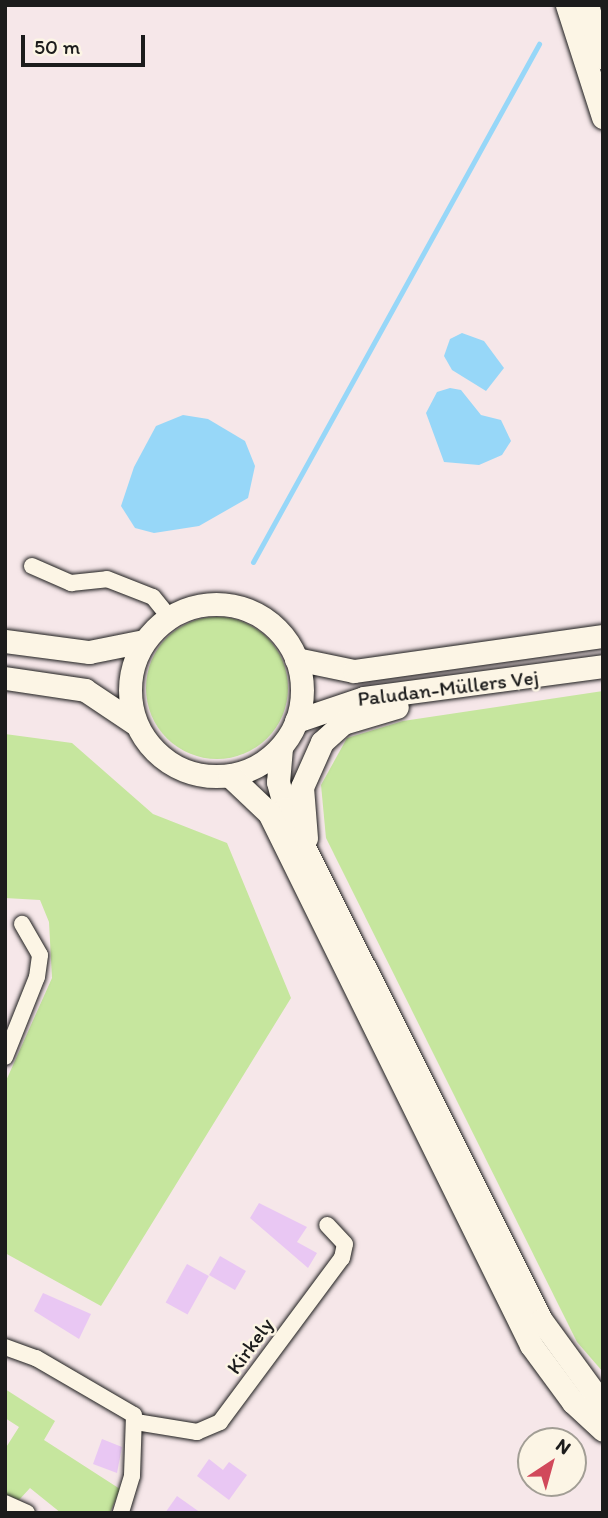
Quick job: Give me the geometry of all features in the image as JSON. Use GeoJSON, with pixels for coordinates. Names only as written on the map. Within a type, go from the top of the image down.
{"type":"FeatureCollection","features":[{"type":"Feature","properties":{"kind":"main road"},"geometry":{"type":"LineString","coordinates":[[567,5],[603,117]]}},
{"type":"Feature","properties":{"kind":"main road"},"geometry":{"type":"LineString","coordinates":[[587,5],[603,58]]}},
{"type":"Feature","properties":{"kind":"main road"},"geometry":{"type":"LineString","coordinates":[[135,724],[129,690],[144,641],[169,617],[205,605],[243,608],[284,636],[296,659],[302,699],[296,721],[281,747],[278,782],[285,809],[541,1320],[603,1405]]}},
{"type":"Feature","properties":{"kind":"main road","name":"Paludan-Müllers Vej"},"geometry":{"type":"LineString","coordinates":[[296,659],[354,671],[603,636]]}},
{"type":"Feature","properties":{"kind":"main road"},"geometry":{"type":"LineString","coordinates":[[5,641],[89,652],[144,641]]}},
{"type":"Feature","properties":{"kind":"main road","name":"Paludan-Müllers Vej"},"geometry":{"type":"LineString","coordinates":[[296,721],[343,702],[453,689],[603,666]]}},
{"type":"Feature","properties":{"kind":"main road"},"geometry":{"type":"LineString","coordinates":[[5,678],[85,690],[135,724],[160,757],[181,770],[230,776],[269,813],[531,1345],[573,1402],[603,1430]]}},
{"type":"Feature","properties":{"kind":"main road"},"geometry":{"type":"LineString","coordinates":[[310,858],[302,787],[322,742],[342,723],[453,689]]}},
{"type":"Feature","properties":{"kind":"main road"},"geometry":{"type":"LineString","coordinates":[[230,776],[281,747]]}},
{"type":"Feature","properties":{"kind":"street"},"geometry":{"type":"LineString","coordinates":[[32,566],[71,583],[118,584],[153,597],[169,617]]}},
{"type":"Feature","properties":{"kind":"street"},"geometry":{"type":"LineString","coordinates":[[5,1057],[39,966],[40,955],[22,924]]}},
{"type":"Feature","properties":{"kind":"street","name":"Kirkely"},"geometry":{"type":"LineString","coordinates":[[136,1422],[197,1432],[220,1422],[342,1258],[345,1244],[327,1226]]}},
{"type":"Feature","properties":{"kind":"street"},"geometry":{"type":"LineString","coordinates":[[5,1347],[128,1409],[136,1422],[121,1513]]}},
{"type":"Feature","properties":{"kind":"street"},"geometry":{"type":"LineString","coordinates":[[5,1503],[27,1513]]}},
{"type":"Feature","properties":{"kind":"green space"},"geometry":{"type":"Polygon","coordinates":[[[217,617],[244,622],[267,638],[283,661],[288,688],[283,715],[267,738],[244,754],[217,759],[190,754],[167,738],[151,715],[146,688],[151,661],[167,638],[190,622],[217,617]]]}},
{"type":"Feature","properties":{"kind":"green space"},"geometry":{"type":"Polygon","coordinates":[[[603,691],[603,1372],[577,1342],[326,838],[321,785],[347,738],[403,721],[603,691]]]}},
{"type":"Feature","properties":{"kind":"green space"},"geometry":{"type":"Polygon","coordinates":[[[5,734],[72,743],[153,814],[227,843],[291,998],[101,1306],[5,1253],[5,1083],[52,978],[49,922],[40,900],[5,898],[5,734]]]}},
{"type":"Feature","properties":{"kind":"green space"},"geometry":{"type":"Polygon","coordinates":[[[5,1389],[55,1421],[44,1440],[120,1489],[110,1513],[61,1513],[30,1488],[19,1500],[5,1494],[5,1449],[19,1427],[5,1418],[5,1389]]]}},
{"type":"Feature","properties":{"kind":"water"},"geometry":{"type":"Polygon","coordinates":[[[462,333],[484,341],[504,368],[486,391],[452,370],[444,356],[450,339],[462,333]]]}},
{"type":"Feature","properties":{"kind":"water"},"geometry":{"type":"Polygon","coordinates":[[[450,388],[461,390],[481,415],[501,420],[511,441],[502,455],[479,465],[444,462],[426,413],[437,392],[450,388]]]}},
{"type":"Feature","properties":{"kind":"water"},"geometry":{"type":"Polygon","coordinates":[[[183,415],[208,419],[245,441],[255,466],[248,498],[199,526],[154,533],[135,528],[121,506],[134,467],[156,426],[183,415]]]}},
{"type":"Feature","properties":{"kind":"building"},"geometry":{"type":"Polygon","coordinates":[[[259,1203],[307,1227],[297,1242],[317,1253],[308,1268],[250,1218],[259,1203]]]}},
{"type":"Feature","properties":{"kind":"building"},"geometry":{"type":"Polygon","coordinates":[[[220,1256],[246,1271],[235,1290],[209,1275],[220,1256]]]}},
{"type":"Feature","properties":{"kind":"building"},"geometry":{"type":"Polygon","coordinates":[[[187,1264],[209,1276],[188,1315],[166,1302],[187,1264]]]}},
{"type":"Feature","properties":{"kind":"building"},"geometry":{"type":"Polygon","coordinates":[[[43,1293],[91,1314],[79,1339],[34,1311],[43,1293]]]}},
{"type":"Feature","properties":{"kind":"building"},"geometry":{"type":"Polygon","coordinates":[[[102,1439],[122,1447],[117,1473],[93,1464],[102,1439]]]}},
{"type":"Feature","properties":{"kind":"building"},"geometry":{"type":"Polygon","coordinates":[[[209,1459],[223,1470],[229,1462],[247,1475],[229,1500],[197,1476],[209,1459]]]}},
{"type":"Feature","properties":{"kind":"building"},"geometry":{"type":"Polygon","coordinates":[[[177,1496],[201,1513],[165,1513],[177,1496]]]}},
{"type":"Feature","properties":{"kind":"waterway"},"geometry":{"type":"LineString","coordinates":[[253,562],[539,44]]}}]}
